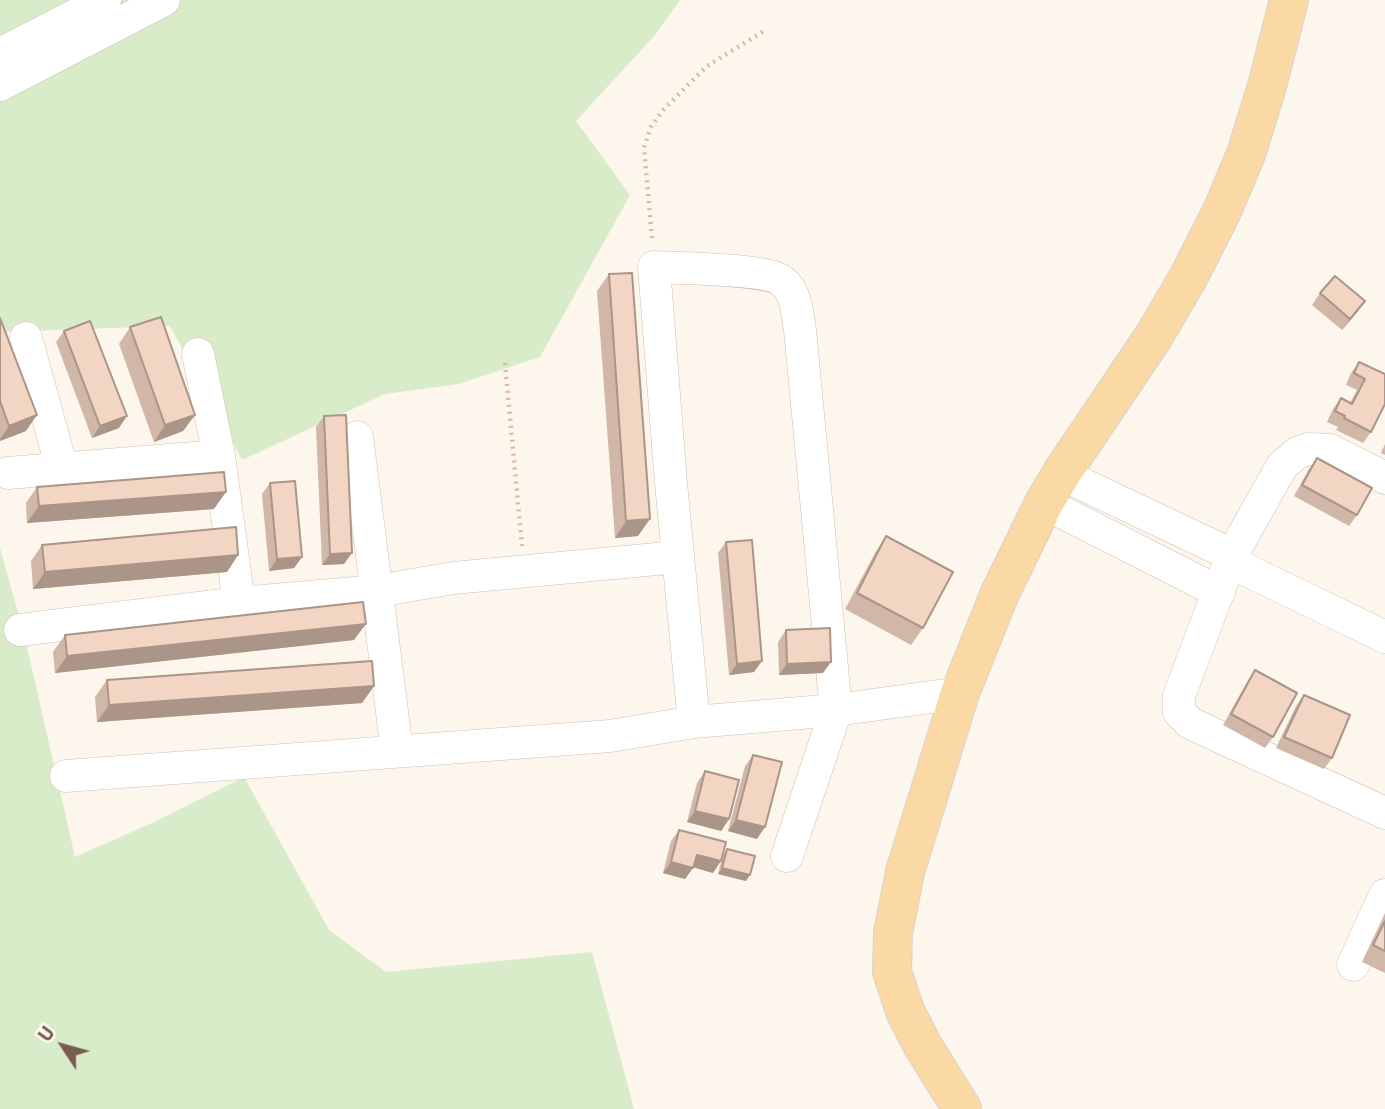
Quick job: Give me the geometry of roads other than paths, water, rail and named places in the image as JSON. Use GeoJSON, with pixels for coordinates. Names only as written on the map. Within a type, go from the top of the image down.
{"type":"FeatureCollection","features":[{"type":"Feature","properties":{"kind":"main road"},"geometry":{"type":"LineString","coordinates":[[962,1109],[905,1011],[892,971],[893,933],[905,872],[960,692],[1000,593],[1052,488],[1154,336],[1222,211],[1246,154],[1268,86],[1289,0]]}},
{"type":"Feature","properties":{"kind":"street"},"geometry":{"type":"LineString","coordinates":[[0,54],[105,0]]}},
{"type":"Feature","properties":{"kind":"street"},"geometry":{"type":"LineString","coordinates":[[0,85],[164,0]]}},
{"type":"Feature","properties":{"kind":"street"},"geometry":{"type":"LineString","coordinates":[[694,722],[654,267],[761,274],[781,279],[794,295],[800,331],[836,710],[787,856]]}},
{"type":"Feature","properties":{"kind":"street"},"geometry":{"type":"LineString","coordinates":[[26,338],[62,469]]}},
{"type":"Feature","properties":{"kind":"street"},"geometry":{"type":"LineString","coordinates":[[198,354],[219,456],[239,603]]}},
{"type":"Feature","properties":{"kind":"street"},"geometry":{"type":"LineString","coordinates":[[357,437],[397,751]]}},
{"type":"Feature","properties":{"kind":"street"},"geometry":{"type":"LineString","coordinates":[[1385,478],[1330,450],[1308,449],[1297,453],[1282,466],[1231,558],[1179,696],[1179,712],[1190,723],[1385,813]]}},
{"type":"Feature","properties":{"kind":"street"},"geometry":{"type":"LineString","coordinates":[[8,474],[219,456]]}},
{"type":"Feature","properties":{"kind":"street"},"geometry":{"type":"LineString","coordinates":[[1052,488],[1231,558],[1385,637]]}},
{"type":"Feature","properties":{"kind":"street"},"geometry":{"type":"LineString","coordinates":[[1052,488],[1219,592]]}},
{"type":"Feature","properties":{"kind":"street"},"geometry":{"type":"LineString","coordinates":[[20,630],[239,603],[378,591],[453,578],[678,557]]}},
{"type":"Feature","properties":{"kind":"street"},"geometry":{"type":"LineString","coordinates":[[66,776],[610,736],[694,722],[836,710],[960,692]]}},
{"type":"Feature","properties":{"kind":"street"},"geometry":{"type":"LineString","coordinates":[[1353,965],[1385,895]]}}]}
